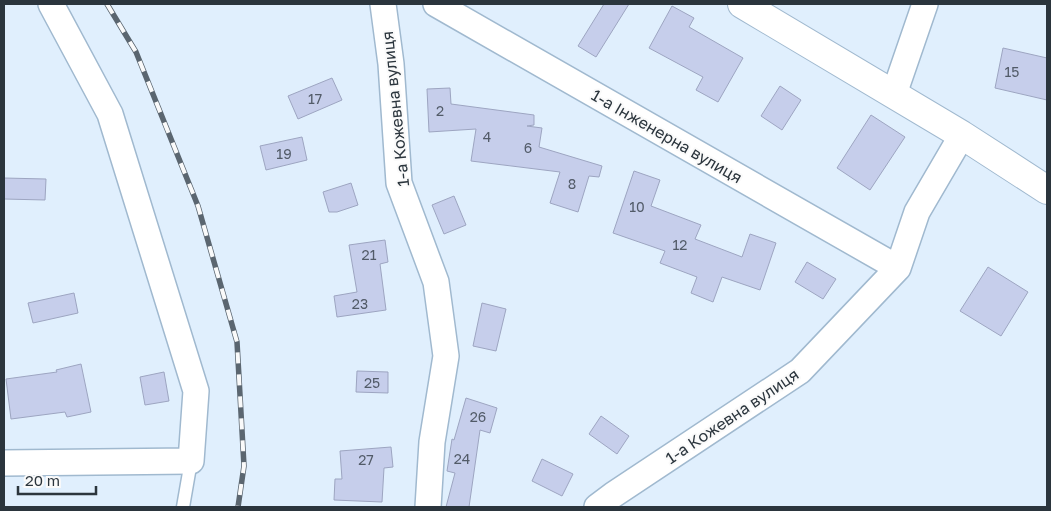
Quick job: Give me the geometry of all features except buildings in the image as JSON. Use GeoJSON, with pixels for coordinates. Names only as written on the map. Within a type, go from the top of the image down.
{"type":"FeatureCollection","features":[{"type":"Feature","properties":{"kind":"street"},"geometry":{"type":"LineString","coordinates":[[4,463],[191,460],[196,391],[110,114],[52,4]]}},
{"type":"Feature","properties":{"kind":"street","name":"1-а Кожевна вулиця"},"geometry":{"type":"LineString","coordinates":[[383,4],[392,64],[399,183],[436,282],[446,356],[432,442],[428,507]]}},
{"type":"Feature","properties":{"kind":"street","name":"1-а Інженерна вулиця"},"geometry":{"type":"LineString","coordinates":[[436,4],[898,268]]}},
{"type":"Feature","properties":{"kind":"street"},"geometry":{"type":"LineString","coordinates":[[742,4],[962,134],[1047,190]]}},
{"type":"Feature","properties":{"kind":"street"},"geometry":{"type":"LineString","coordinates":[[894,94],[925,4]]}},
{"type":"Feature","properties":{"kind":"street","name":"1-а Кожевна вулиця"},"geometry":{"type":"LineString","coordinates":[[597,507],[800,371],[898,268],[917,212],[962,134]]}},
{"type":"Feature","properties":{"kind":"lane"},"geometry":{"type":"LineString","coordinates":[[183,507],[191,460]]}},
{"type":"Feature","properties":{"kind":"railway"},"geometry":{"type":"LineString","coordinates":[[107,4],[136,52],[198,206],[237,342],[244,466],[238,507]]}}]}
